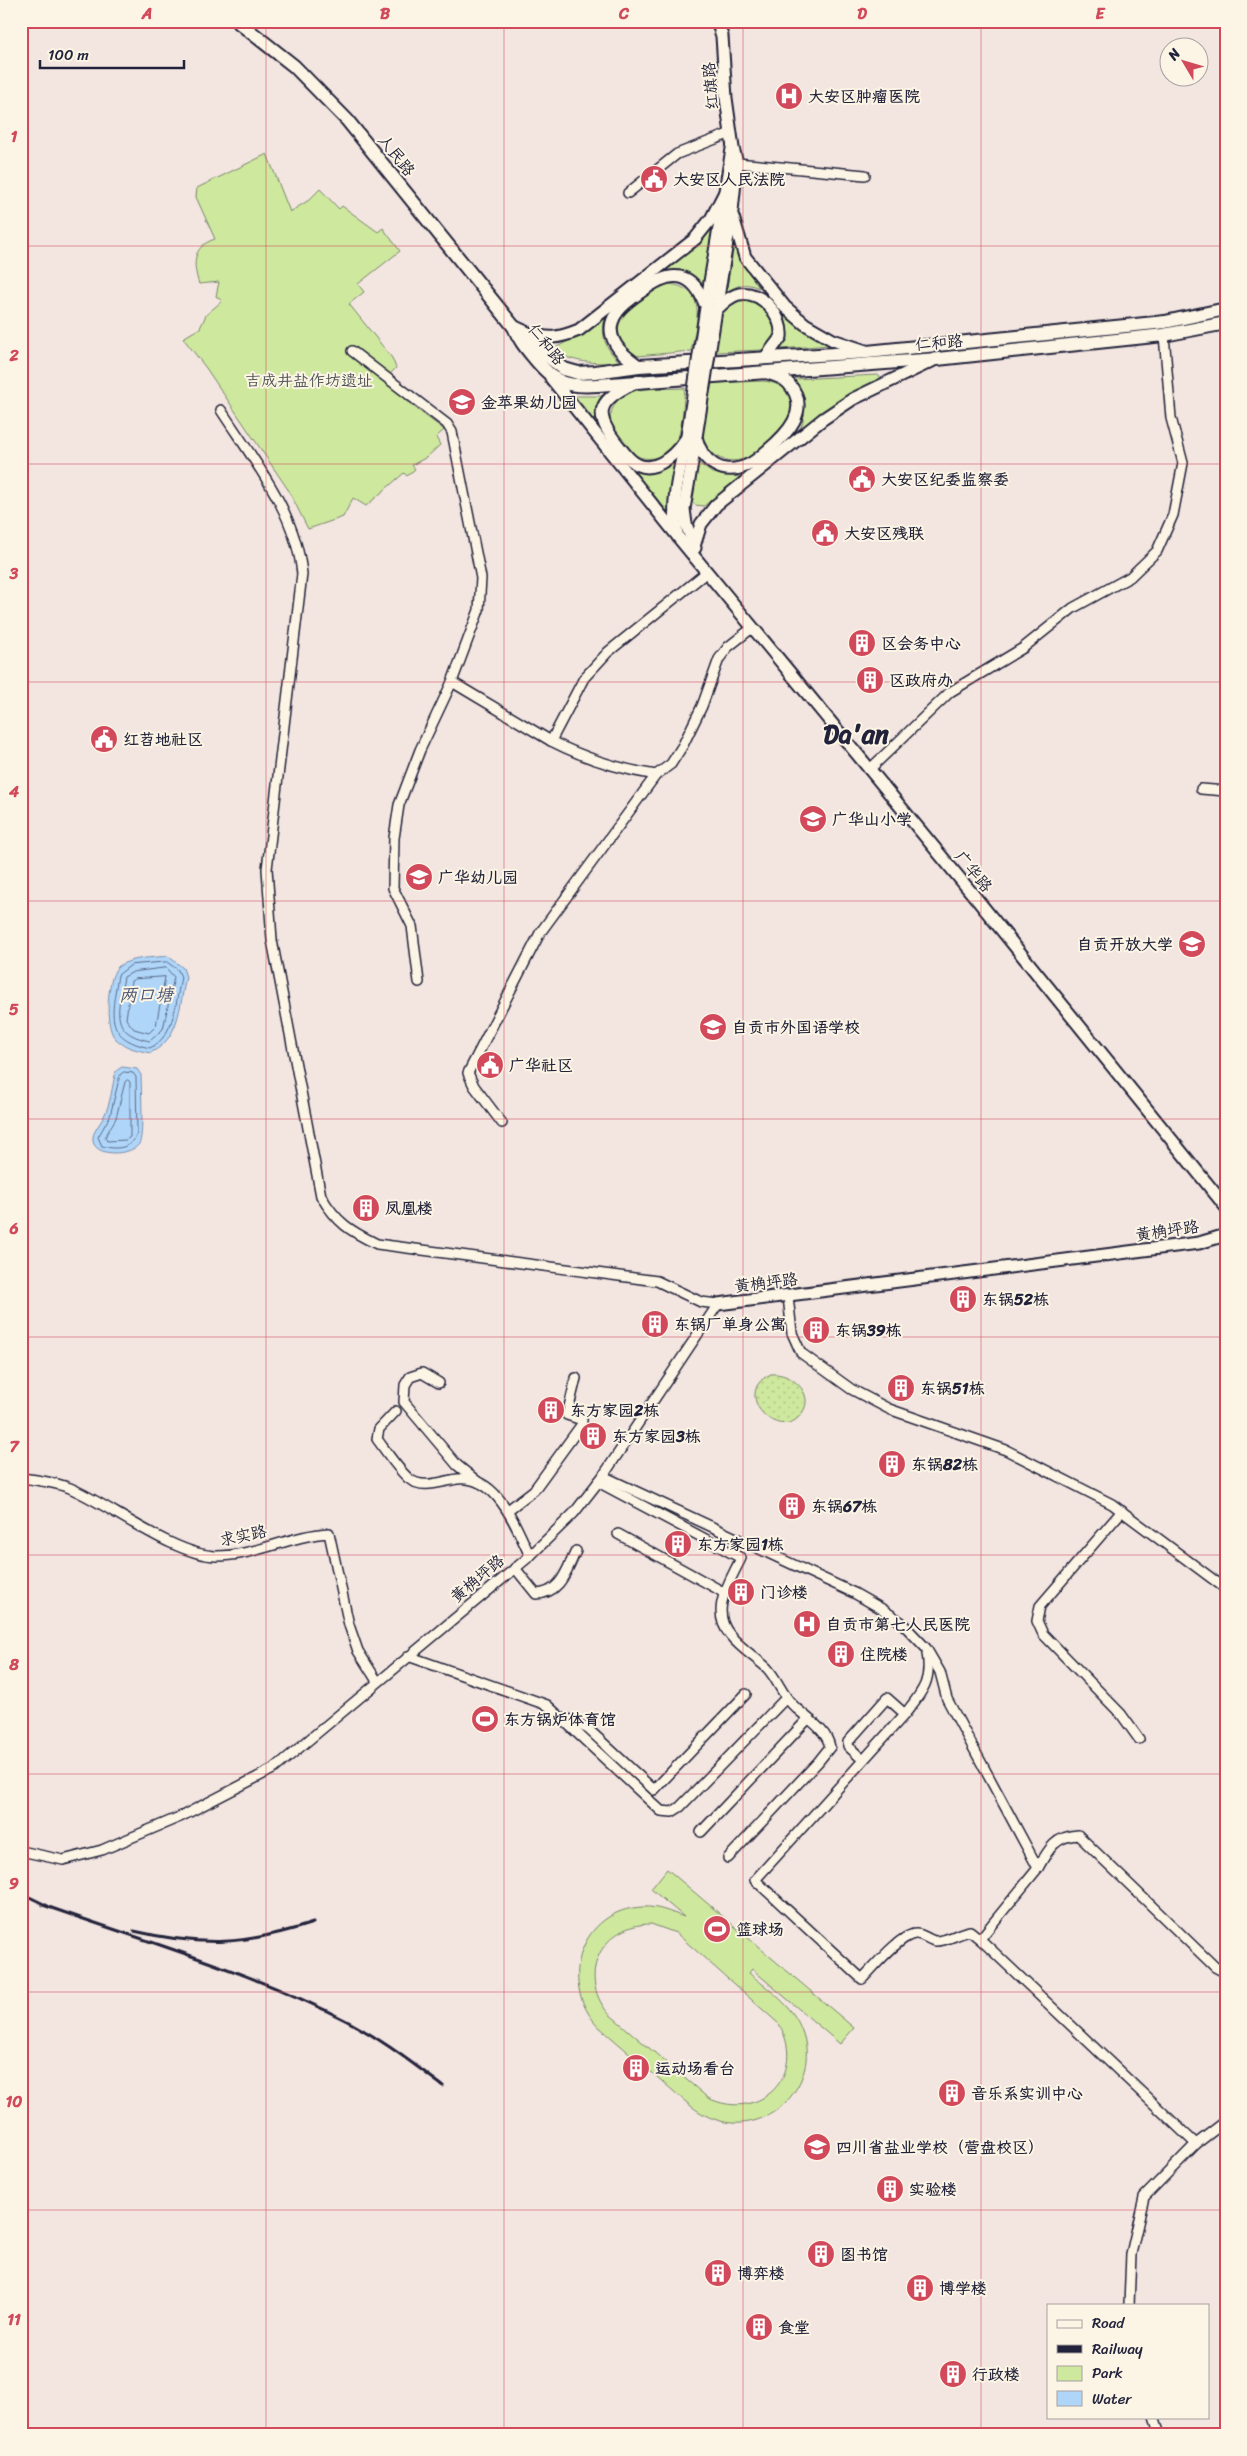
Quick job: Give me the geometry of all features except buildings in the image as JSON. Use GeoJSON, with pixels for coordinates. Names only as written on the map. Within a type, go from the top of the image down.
{"type":"FeatureCollection","features":[{"type":"Feature","properties":{"kind":"main road","name":"人民路"},"geometry":{"type":"LineString","coordinates":[[237,21],[294,66],[347,120],[514,327]]}},
{"type":"Feature","properties":{"kind":"main road","name":"红旗路"},"geometry":{"type":"LineString","coordinates":[[718,21],[722,36],[733,148]]}},
{"type":"Feature","properties":{"kind":"main road"},"geometry":{"type":"LineString","coordinates":[[711,309],[732,211],[737,163],[733,148]]}},
{"type":"Feature","properties":{"kind":"main road"},"geometry":{"type":"LineString","coordinates":[[696,557],[695,543],[686,524],[684,509],[729,162],[733,148]]}},
{"type":"Feature","properties":{"kind":"main road"},"geometry":{"type":"LineString","coordinates":[[527,333],[545,338],[560,338],[579,330],[695,239],[711,218],[726,190]]}},
{"type":"Feature","properties":{"kind":"main road"},"geometry":{"type":"LineString","coordinates":[[732,211],[745,257],[761,280],[785,307],[805,324],[833,340],[867,352]]}},
{"type":"Feature","properties":{"kind":"main road"},"geometry":{"type":"LineString","coordinates":[[639,366],[617,348],[611,334],[613,320],[620,308],[658,279],[671,276],[684,279],[695,286],[711,309]]}},
{"type":"Feature","properties":{"kind":"main road"},"geometry":{"type":"LineString","coordinates":[[711,309],[738,294],[748,294],[756,297],[774,311],[780,320],[781,337],[765,358]]}},
{"type":"Feature","properties":{"kind":"main road","name":"仁和路"},"geometry":{"type":"LineString","coordinates":[[514,327],[527,333],[546,355],[564,369],[578,372],[594,372],[639,366],[867,352],[1165,322],[1226,310]]}},
{"type":"Feature","properties":{"kind":"main road","name":"仁和路"},"geometry":{"type":"LineString","coordinates":[[514,327],[520,341],[551,378],[567,384],[580,386],[937,358],[1164,335],[1226,323]]}},
{"type":"Feature","properties":{"kind":"main road"},"geometry":{"type":"LineString","coordinates":[[695,543],[701,524],[716,505],[823,419],[853,399],[937,358]]}},
{"type":"Feature","properties":{"kind":"main road"},"geometry":{"type":"LineString","coordinates":[[692,437],[701,454],[706,459],[722,468],[730,469],[750,464],[778,442],[795,423],[798,415],[797,398],[790,384],[765,372]]}},
{"type":"Feature","properties":{"kind":"main road","name":"广华路"},"geometry":{"type":"LineString","coordinates":[[551,378],[752,628],[1226,1207]]}},
{"type":"Feature","properties":{"kind":"main road"},"geometry":{"type":"LineString","coordinates":[[637,381],[615,392],[603,409],[602,421],[605,429],[630,460],[645,465],[666,462],[692,437]]}},
{"type":"Feature","properties":{"kind":"main road"},"geometry":{"type":"LineString","coordinates":[[678,537],[674,509],[692,437]]}},
{"type":"Feature","properties":{"kind":"main road","name":"黄桷坪路"},"geometry":{"type":"LineString","coordinates":[[718,1304],[1199,1243],[1226,1235]]}},
{"type":"Feature","properties":{"kind":"street"},"geometry":{"type":"LineString","coordinates":[[628,193],[677,154],[731,133]]}},
{"type":"Feature","properties":{"kind":"street"},"geometry":{"type":"LineString","coordinates":[[737,163],[865,175]]}},
{"type":"Feature","properties":{"kind":"street"},"geometry":{"type":"LineString","coordinates":[[869,770],[950,692],[1023,648],[1073,608],[1130,577],[1157,551],[1173,515],[1183,463],[1171,418],[1164,335]]}},
{"type":"Feature","properties":{"kind":"street"},"geometry":{"type":"LineString","coordinates":[[352,351],[446,424],[452,432],[480,578],[479,610],[452,682],[420,750],[402,796],[394,838],[393,888],[412,926],[419,982]]}},
{"type":"Feature","properties":{"kind":"street"},"geometry":{"type":"LineString","coordinates":[[221,410],[279,500],[293,530],[300,555],[302,574],[267,869],[272,940],[322,1196],[332,1216],[350,1230],[377,1244],[657,1281],[700,1302],[718,1304]]}},
{"type":"Feature","properties":{"kind":"street"},"geometry":{"type":"LineString","coordinates":[[551,741],[584,678],[608,652],[707,572]]}},
{"type":"Feature","properties":{"kind":"street"},"geometry":{"type":"LineString","coordinates":[[502,1123],[474,1086],[468,1073],[540,933],[656,775],[671,764],[683,745],[702,706],[719,659],[728,647],[752,628]]}},
{"type":"Feature","properties":{"kind":"street"},"geometry":{"type":"LineString","coordinates":[[452,682],[575,754],[631,771],[656,775]]}},
{"type":"Feature","properties":{"kind":"street"},"geometry":{"type":"LineString","coordinates":[[1202,789],[1226,791]]}},
{"type":"Feature","properties":{"kind":"street"},"geometry":{"type":"LineString","coordinates":[[788,1296],[792,1333],[801,1353],[850,1389],[889,1409],[1006,1450],[1122,1511],[1226,1589]]}},
{"type":"Feature","properties":{"kind":"street","name":"黄桷坪路"},"geometry":{"type":"LineString","coordinates":[[21,1851],[63,1860],[102,1850],[182,1816],[275,1768],[377,1681],[530,1556],[574,1513],[600,1479],[718,1304]]}},
{"type":"Feature","properties":{"kind":"street"},"geometry":{"type":"LineString","coordinates":[[439,1383],[422,1373],[410,1377],[405,1385],[404,1402],[457,1465],[497,1496],[508,1510],[530,1556]]}},
{"type":"Feature","properties":{"kind":"street"},"geometry":{"type":"LineString","coordinates":[[508,1510],[534,1490],[582,1424],[582,1420],[567,1415],[576,1378]]}},
{"type":"Feature","properties":{"kind":"street"},"geometry":{"type":"LineString","coordinates":[[396,1411],[379,1429],[377,1438],[408,1478],[423,1485],[437,1484],[454,1479],[479,1482]]}},
{"type":"Feature","properties":{"kind":"street","name":"求实路"},"geometry":{"type":"LineString","coordinates":[[21,1478],[43,1480],[69,1488],[172,1543],[216,1556],[241,1553],[311,1534],[329,1533],[348,1625],[358,1651],[377,1681]]}},
{"type":"Feature","properties":{"kind":"street"},"geometry":{"type":"LineString","coordinates":[[600,1479],[741,1558],[725,1592],[720,1611],[730,1635],[766,1668],[776,1680],[785,1698],[828,1737],[830,1747],[728,1858]]}},
{"type":"Feature","properties":{"kind":"street"},"geometry":{"type":"LineString","coordinates":[[600,1479],[854,1593],[901,1622],[926,1648],[940,1672],[947,1698],[1038,1868]]}},
{"type":"Feature","properties":{"kind":"street"},"geometry":{"type":"LineString","coordinates":[[1122,1511],[1040,1606],[1037,1621],[1043,1634],[1121,1714],[1139,1739]]}},
{"type":"Feature","properties":{"kind":"street"},"geometry":{"type":"LineString","coordinates":[[618,1534],[725,1592]]}},
{"type":"Feature","properties":{"kind":"street"},"geometry":{"type":"LineString","coordinates":[[515,1568],[536,1594],[548,1594],[560,1583],[576,1551]]}},
{"type":"Feature","properties":{"kind":"street"},"geometry":{"type":"LineString","coordinates":[[926,1648],[930,1670],[924,1689],[905,1714],[755,1880],[862,1979],[901,1941],[913,1934],[921,1934],[935,1941],[970,1931],[1196,2144]]}},
{"type":"Feature","properties":{"kind":"street"},"geometry":{"type":"LineString","coordinates":[[408,1656],[547,1705],[661,1811],[672,1812],[680,1807],[785,1698]]}},
{"type":"Feature","properties":{"kind":"street"},"geometry":{"type":"LineString","coordinates":[[558,1714],[588,1729],[654,1790],[746,1694]]}},
{"type":"Feature","properties":{"kind":"street"},"geometry":{"type":"LineString","coordinates":[[863,1760],[848,1746],[848,1742],[887,1698],[905,1714]]}},
{"type":"Feature","properties":{"kind":"street"},"geometry":{"type":"LineString","coordinates":[[701,1832],[808,1718]]}},
{"type":"Feature","properties":{"kind":"street"},"geometry":{"type":"LineString","coordinates":[[980,1939],[1038,1868],[1049,1848],[1065,1836],[1078,1835],[1215,1967],[1226,1973]]}},
{"type":"Feature","properties":{"kind":"street"},"geometry":{"type":"LineString","coordinates":[[1129,2304],[1131,2254],[1144,2197],[1196,2144],[1226,2121]]}},
{"type":"Feature","properties":{"kind":"street"},"geometry":{"type":"LineString","coordinates":[[1154,2418],[1160,2435]]}},
{"type":"Feature","properties":{"kind":"green space","name":"吉成井盐作坊遗址"},"geometry":{"type":"Polygon","coordinates":[[[267,154],[290,212],[309,200],[320,189],[339,209],[342,206],[378,232],[383,228],[400,251],[358,284],[364,292],[349,304],[392,358],[396,368],[387,377],[396,391],[412,406],[444,430],[436,437],[440,445],[427,457],[412,465],[415,469],[407,476],[404,473],[366,506],[353,498],[343,517],[308,529],[289,491],[206,368],[183,338],[200,328],[206,315],[222,301],[216,296],[219,282],[199,284],[195,269],[198,251],[202,246],[215,239],[196,197],[197,188],[267,154]]]}},
{"type":"Feature","properties":{"kind":"green space"},"geometry":{"type":"Polygon","coordinates":[[[714,227],[704,286],[685,274],[663,271],[697,244],[714,227]]]}},
{"type":"Feature","properties":{"kind":"green space"},"geometry":{"type":"Polygon","coordinates":[[[734,245],[759,288],[742,285],[726,293],[734,245]]]}},
{"type":"Feature","properties":{"kind":"green space"},"geometry":{"type":"Polygon","coordinates":[[[670,284],[682,287],[690,293],[695,301],[697,320],[691,351],[637,356],[622,342],[618,328],[620,321],[639,301],[650,293],[670,284]]]}},
{"type":"Feature","properties":{"kind":"green space"},"geometry":{"type":"Polygon","coordinates":[[[736,299],[752,300],[767,309],[771,316],[774,322],[773,337],[762,350],[716,352],[722,312],[736,299]]]}},
{"type":"Feature","properties":{"kind":"green space"},"geometry":{"type":"Polygon","coordinates":[[[606,313],[603,328],[605,341],[611,352],[621,363],[579,361],[556,352],[555,348],[585,332],[606,313]]]}},
{"type":"Feature","properties":{"kind":"green space"},"geometry":{"type":"Polygon","coordinates":[[[783,314],[796,325],[829,345],[781,349],[787,332],[783,314]]]}},
{"type":"Feature","properties":{"kind":"green space"},"geometry":{"type":"Polygon","coordinates":[[[878,375],[882,379],[800,430],[804,409],[794,379],[878,375]]]}},
{"type":"Feature","properties":{"kind":"green space"},"geometry":{"type":"Polygon","coordinates":[[[763,381],[782,387],[790,400],[789,415],[780,432],[767,447],[750,457],[731,461],[714,455],[703,442],[704,420],[712,383],[763,381]]]}},
{"type":"Feature","properties":{"kind":"green space"},"geometry":{"type":"Polygon","coordinates":[[[685,388],[680,432],[677,441],[670,450],[653,458],[645,458],[638,456],[625,447],[610,424],[612,410],[617,401],[626,394],[636,391],[685,388]]]}},
{"type":"Feature","properties":{"kind":"green space"},"geometry":{"type":"Polygon","coordinates":[[[573,396],[603,396],[596,407],[595,423],[573,396]]]}},
{"type":"Feature","properties":{"kind":"green space"},"geometry":{"type":"Polygon","coordinates":[[[697,462],[712,473],[740,477],[704,506],[695,505],[691,500],[697,462]]]}},
{"type":"Feature","properties":{"kind":"green space"},"geometry":{"type":"Polygon","coordinates":[[[675,463],[668,512],[634,471],[656,472],[675,463]]]}},
{"type":"Feature","properties":{"kind":"green space"},"geometry":{"type":"Polygon","coordinates":[[[771,1374],[779,1374],[793,1380],[804,1392],[806,1406],[793,1422],[782,1424],[771,1420],[762,1413],[757,1403],[755,1393],[759,1382],[771,1374]]]}},
{"type":"Feature","properties":{"kind":"green space"},"geometry":{"type":"Polygon","coordinates":[[[667,1869],[854,2028],[840,2044],[752,1969],[749,1973],[780,1999],[793,2013],[802,2031],[806,2050],[804,2069],[798,2086],[786,2101],[772,2113],[755,2121],[736,2123],[717,2120],[702,2114],[598,2026],[586,2008],[579,1989],[578,1970],[582,1951],[591,1934],[604,1920],[622,1911],[643,1907],[659,1908],[684,1917],[651,1889],[667,1869]],[[651,1924],[634,1926],[620,1932],[608,1942],[600,1954],[595,1968],[594,1983],[599,1998],[608,2013],[708,2098],[727,2104],[745,2104],[761,2099],[774,2090],[783,2076],[787,2061],[786,2043],[779,2024],[676,1933],[651,1924]]]}},
{"type":"Feature","properties":{"kind":"water","name":"两口塘"},"geometry":{"type":"Polygon","coordinates":[[[168,956],[183,968],[186,977],[177,1021],[173,1031],[160,1047],[150,1053],[136,1050],[115,1038],[112,1032],[109,1023],[108,1001],[112,979],[115,971],[124,963],[143,958],[168,956]]]}},
{"type":"Feature","properties":{"kind":"water"},"geometry":{"type":"Polygon","coordinates":[[[122,1067],[137,1069],[141,1075],[141,1140],[135,1148],[128,1151],[120,1153],[104,1152],[94,1144],[93,1137],[108,1106],[116,1071],[122,1067]]]}},
{"type":"Feature","properties":{"kind":"railway"},"geometry":{"type":"LineString","coordinates":[[21,1893],[48,1906]]}},
{"type":"Feature","properties":{"kind":"railway"},"geometry":{"type":"LineString","coordinates":[[43,1905],[235,1972],[309,2003],[371,2035],[443,2086]]}},
{"type":"Feature","properties":{"kind":"railway"},"geometry":{"type":"LineString","coordinates":[[134,1931],[182,1940],[224,1941],[266,1936],[313,1923]]}},
{"type":"Feature","properties":{"kind":"place","name":"大安区肿瘤医院"},"geometry":{"type":"Point","coordinates":[789,96]}},
{"type":"Feature","properties":{"kind":"place","name":"大安区人民法院"},"geometry":{"type":"Point","coordinates":[654,179]}},
{"type":"Feature","properties":{"kind":"place","name":"金苹果幼儿园"},"geometry":{"type":"Point","coordinates":[462,402]}},
{"type":"Feature","properties":{"kind":"place","name":"大安区纪委监察委"},"geometry":{"type":"Point","coordinates":[862,479]}},
{"type":"Feature","properties":{"kind":"place","name":"大安区残联"},"geometry":{"type":"Point","coordinates":[825,533]}},
{"type":"Feature","properties":{"kind":"place","name":"区会务中心"},"geometry":{"type":"Point","coordinates":[862,643]}},
{"type":"Feature","properties":{"kind":"place","name":"区政府办"},"geometry":{"type":"Point","coordinates":[870,680]}},
{"type":"Feature","properties":{"kind":"place","name":"红苕地社区"},"geometry":{"type":"Point","coordinates":[104,739]}},
{"type":"Feature","properties":{"kind":"place","name":"广华山小学"},"geometry":{"type":"Point","coordinates":[813,819]}},
{"type":"Feature","properties":{"kind":"place","name":"广华幼儿园"},"geometry":{"type":"Point","coordinates":[419,877]}},
{"type":"Feature","properties":{"kind":"place","name":"自贡开放大学"},"geometry":{"type":"Point","coordinates":[1192,944]}},
{"type":"Feature","properties":{"kind":"place","name":"自贡市外国语学校"},"geometry":{"type":"Point","coordinates":[713,1027]}},
{"type":"Feature","properties":{"kind":"place","name":"广华社区"},"geometry":{"type":"Point","coordinates":[490,1065]}},
{"type":"Feature","properties":{"kind":"place","name":"凤凰楼"},"geometry":{"type":"Point","coordinates":[366,1208]}},
{"type":"Feature","properties":{"kind":"place","name":"东锅52栋"},"geometry":{"type":"Point","coordinates":[963,1299]}},
{"type":"Feature","properties":{"kind":"place","name":"东锅厂单身公寓"},"geometry":{"type":"Point","coordinates":[655,1324]}},
{"type":"Feature","properties":{"kind":"place","name":"东锅39栋"},"geometry":{"type":"Point","coordinates":[816,1330]}},
{"type":"Feature","properties":{"kind":"place","name":"东锅51栋"},"geometry":{"type":"Point","coordinates":[901,1388]}},
{"type":"Feature","properties":{"kind":"place","name":"东方家园2栋"},"geometry":{"type":"Point","coordinates":[551,1410]}},
{"type":"Feature","properties":{"kind":"place","name":"东方家园3栋"},"geometry":{"type":"Point","coordinates":[593,1436]}},
{"type":"Feature","properties":{"kind":"place","name":"东锅82栋"},"geometry":{"type":"Point","coordinates":[892,1464]}},
{"type":"Feature","properties":{"kind":"place","name":"东锅67栋"},"geometry":{"type":"Point","coordinates":[792,1506]}},
{"type":"Feature","properties":{"kind":"place","name":"东方家园1栋"},"geometry":{"type":"Point","coordinates":[678,1544]}},
{"type":"Feature","properties":{"kind":"place","name":"门诊楼"},"geometry":{"type":"Point","coordinates":[741,1592]}},
{"type":"Feature","properties":{"kind":"place","name":"自贡市第七人民医院"},"geometry":{"type":"Point","coordinates":[807,1624]}},
{"type":"Feature","properties":{"kind":"place","name":"住院楼"},"geometry":{"type":"Point","coordinates":[841,1654]}},
{"type":"Feature","properties":{"kind":"place","name":"东方锅炉体育馆"},"geometry":{"type":"Point","coordinates":[485,1719]}},
{"type":"Feature","properties":{"kind":"place","name":"篮球场"},"geometry":{"type":"Point","coordinates":[717,1929]}},
{"type":"Feature","properties":{"kind":"place","name":"运动场看台"},"geometry":{"type":"Point","coordinates":[636,2068]}},
{"type":"Feature","properties":{"kind":"place","name":"音乐系实训中心"},"geometry":{"type":"Point","coordinates":[952,2093]}},
{"type":"Feature","properties":{"kind":"place","name":"四川省盐业学校（营盘校区）"},"geometry":{"type":"Point","coordinates":[817,2147]}},
{"type":"Feature","properties":{"kind":"place","name":"实验楼"},"geometry":{"type":"Point","coordinates":[890,2189]}},
{"type":"Feature","properties":{"kind":"place","name":"图书馆"},"geometry":{"type":"Point","coordinates":[821,2254]}},
{"type":"Feature","properties":{"kind":"place","name":"博弈楼"},"geometry":{"type":"Point","coordinates":[718,2273]}},
{"type":"Feature","properties":{"kind":"place","name":"博学楼"},"geometry":{"type":"Point","coordinates":[920,2288]}},
{"type":"Feature","properties":{"kind":"place","name":"食堂"},"geometry":{"type":"Point","coordinates":[759,2327]}},
{"type":"Feature","properties":{"kind":"place","name":"行政楼"},"geometry":{"type":"Point","coordinates":[953,2374]}},
{"type":"Feature","properties":{"kind":"district","name":"Da'an"},"geometry":{"type":"Point","coordinates":[856,734]}}]}
